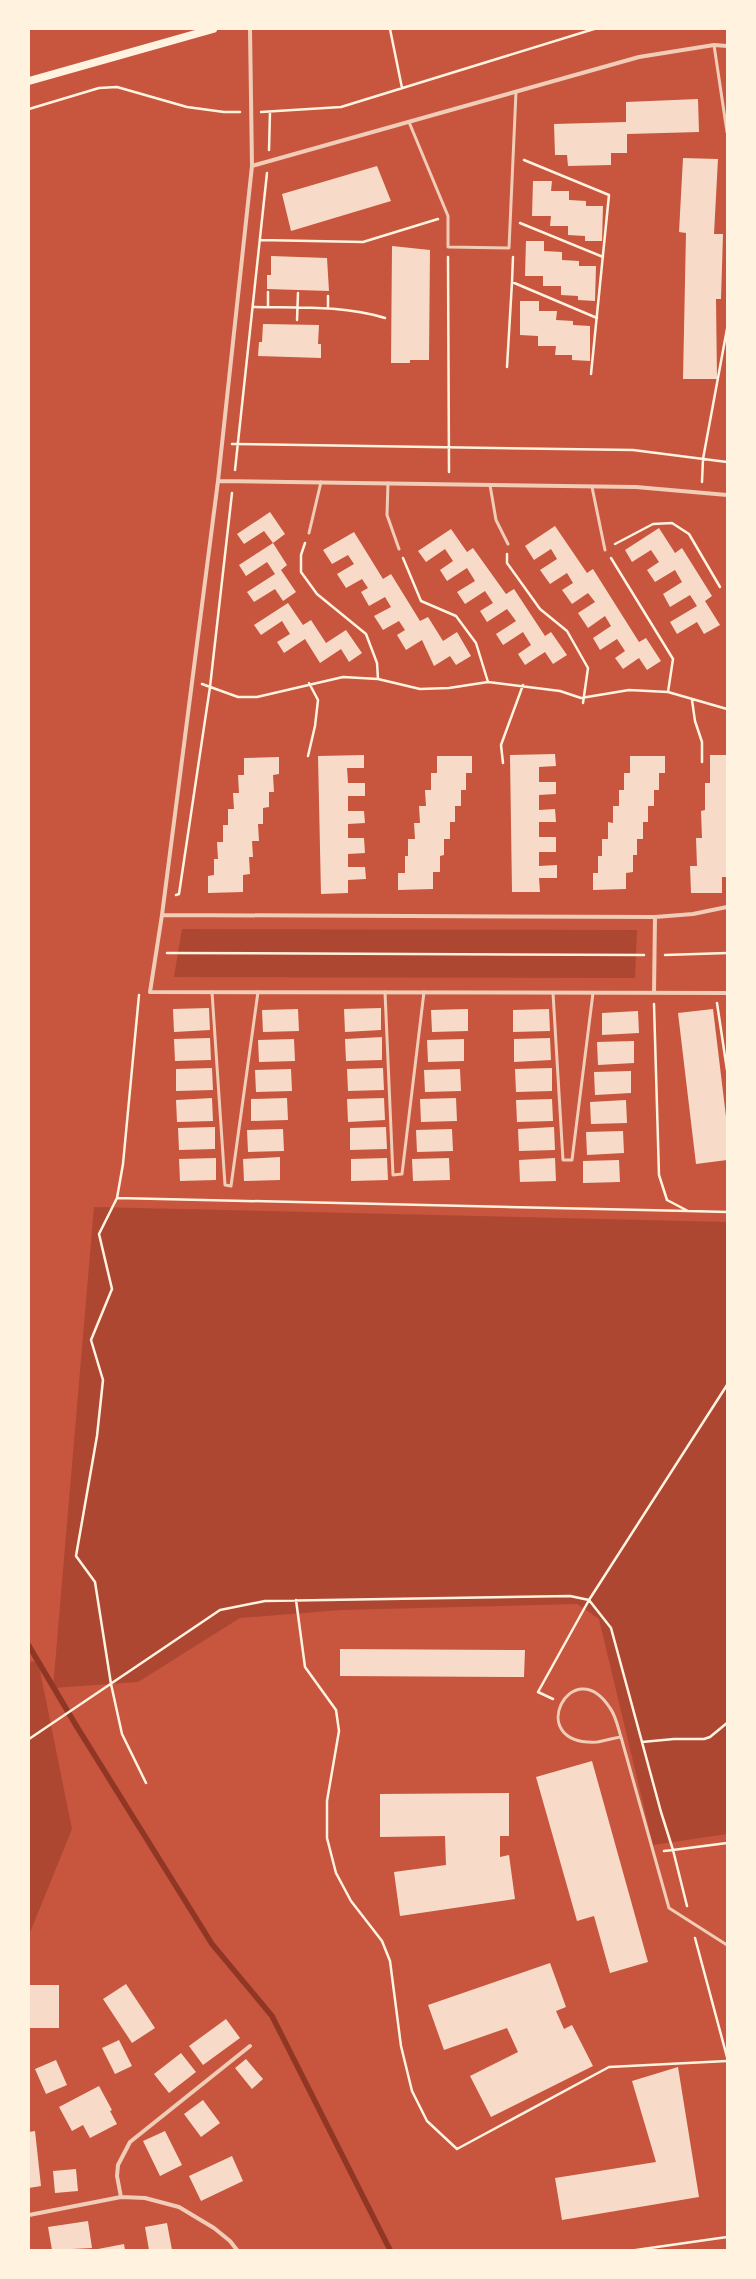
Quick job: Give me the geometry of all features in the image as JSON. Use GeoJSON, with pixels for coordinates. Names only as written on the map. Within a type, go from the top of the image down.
{"type":"FeatureCollection","features":[{"type":"Feature","properties":{"kind":"main road"},"geometry":{"type":"LineString","coordinates":[[29,81],[213,29]]}},
{"type":"Feature","properties":{"kind":"street"},"geometry":{"type":"LineString","coordinates":[[250,29],[252,166],[218,481],[164,900],[150,992],[727,993]]}},
{"type":"Feature","properties":{"kind":"street"},"geometry":{"type":"LineString","coordinates":[[252,166],[639,57],[714,45],[727,46]]}},
{"type":"Feature","properties":{"kind":"street"},"geometry":{"type":"LineString","coordinates":[[218,481],[636,487],[727,495]]}},
{"type":"Feature","properties":{"kind":"street"},"geometry":{"type":"LineString","coordinates":[[162,915],[656,917],[693,914],[727,907]]}},
{"type":"Feature","properties":{"kind":"street"},"geometry":{"type":"LineString","coordinates":[[654,993],[656,917]]}},
{"type":"Feature","properties":{"kind":"street"},"geometry":{"type":"LineString","coordinates":[[121,2196],[117,2176],[118,2165],[130,2142],[250,2046]]}},
{"type":"Feature","properties":{"kind":"street"},"geometry":{"type":"LineString","coordinates":[[29,2215],[121,2196],[146,2198],[179,2207],[214,2228],[230,2241],[236,2250]]}},
{"type":"Feature","properties":{"kind":"lane"},"geometry":{"type":"LineString","coordinates":[[714,45],[727,132]]}},
{"type":"Feature","properties":{"kind":"lane"},"geometry":{"type":"LineString","coordinates":[[409,122],[448,216],[448,247],[509,248],[516,92]]}},
{"type":"Feature","properties":{"kind":"lane"},"geometry":{"type":"LineString","coordinates":[[309,533],[322,482]]}},
{"type":"Feature","properties":{"kind":"lane"},"geometry":{"type":"LineString","coordinates":[[388,483],[386,515],[399,549]]}},
{"type":"Feature","properties":{"kind":"lane"},"geometry":{"type":"LineString","coordinates":[[490,485],[496,520],[508,544]]}},
{"type":"Feature","properties":{"kind":"lane"},"geometry":{"type":"LineString","coordinates":[[592,487],[605,550]]}},
{"type":"Feature","properties":{"kind":"lane"},"geometry":{"type":"LineString","coordinates":[[212,992],[225,1185],[231,1186],[258,992]]}},
{"type":"Feature","properties":{"kind":"lane"},"geometry":{"type":"LineString","coordinates":[[385,992],[393,1174],[402,1174],[424,992]]}},
{"type":"Feature","properties":{"kind":"lane"},"geometry":{"type":"LineString","coordinates":[[553,993],[563,1160],[572,1160],[593,993]]}},
{"type":"Feature","properties":{"kind":"lane"},"geometry":{"type":"LineString","coordinates":[[621,1737],[596,1742],[578,1740],[566,1735],[559,1728],[558,1716],[560,1703],[571,1692],[580,1689],[590,1690],[598,1694],[611,1709],[621,1737],[668,1908],[727,1945]]}},
{"type":"Feature","properties":{"kind":"path"},"geometry":{"type":"LineString","coordinates":[[390,29],[402,88]]}},
{"type":"Feature","properties":{"kind":"path"},"geometry":{"type":"LineString","coordinates":[[29,109],[99,88],[117,87],[187,107],[224,112],[270,112],[341,107],[594,29]]}},
{"type":"Feature","properties":{"kind":"path"},"geometry":{"type":"LineString","coordinates":[[164,900],[179,894],[210,687],[260,240],[268,161],[270,112]]}},
{"type":"Feature","properties":{"kind":"path"},"geometry":{"type":"LineString","coordinates":[[513,155],[609,195],[591,374]]}},
{"type":"Feature","properties":{"kind":"path"},"geometry":{"type":"LineString","coordinates":[[260,240],[363,242],[448,216]]}},
{"type":"Feature","properties":{"kind":"path"},"geometry":{"type":"LineString","coordinates":[[510,219],[603,257]]}},
{"type":"Feature","properties":{"kind":"path"},"geometry":{"type":"LineString","coordinates":[[448,247],[449,484]]}},
{"type":"Feature","properties":{"kind":"path"},"geometry":{"type":"LineString","coordinates":[[507,367],[513,252]]}},
{"type":"Feature","properties":{"kind":"path"},"geometry":{"type":"LineString","coordinates":[[512,282],[597,318]]}},
{"type":"Feature","properties":{"kind":"path"},"geometry":{"type":"LineString","coordinates":[[268,292],[268,308]]}},
{"type":"Feature","properties":{"kind":"path"},"geometry":{"type":"LineString","coordinates":[[297,320],[298,293]]}},
{"type":"Feature","properties":{"kind":"path"},"geometry":{"type":"LineString","coordinates":[[328,296],[328,308]]}},
{"type":"Feature","properties":{"kind":"path"},"geometry":{"type":"LineString","coordinates":[[252,307],[328,308],[361,311],[385,318]]}},
{"type":"Feature","properties":{"kind":"path"},"geometry":{"type":"LineString","coordinates":[[702,493],[703,459],[727,329]]}},
{"type":"Feature","properties":{"kind":"path"},"geometry":{"type":"LineString","coordinates":[[222,444],[633,450],[727,462]]}},
{"type":"Feature","properties":{"kind":"path"},"geometry":{"type":"LineString","coordinates":[[668,692],[673,659],[605,550],[652,524],[672,524],[689,534],[720,587]]}},
{"type":"Feature","properties":{"kind":"path"},"geometry":{"type":"LineString","coordinates":[[309,533],[301,554],[301,572],[317,594],[366,634],[377,663],[378,679]]}},
{"type":"Feature","properties":{"kind":"path"},"geometry":{"type":"LineString","coordinates":[[508,544],[507,563],[540,609],[567,631],[588,668],[583,703]]}},
{"type":"Feature","properties":{"kind":"path"},"geometry":{"type":"LineString","coordinates":[[399,549],[421,601],[456,616],[476,644],[488,682]]}},
{"type":"Feature","properties":{"kind":"path"},"geometry":{"type":"LineString","coordinates":[[192,681],[238,696],[257,697],[309,683],[343,677],[378,679],[420,689],[449,688],[488,682],[523,685],[560,691],[581,698],[628,690],[668,692],[727,709]]}},
{"type":"Feature","properties":{"kind":"path"},"geometry":{"type":"LineString","coordinates":[[308,756],[315,726],[318,700],[309,683]]}},
{"type":"Feature","properties":{"kind":"path"},"geometry":{"type":"LineString","coordinates":[[503,763],[501,745],[523,685]]}},
{"type":"Feature","properties":{"kind":"path"},"geometry":{"type":"LineString","coordinates":[[692,700],[695,721],[702,742],[702,762]]}},
{"type":"Feature","properties":{"kind":"path"},"geometry":{"type":"LineString","coordinates":[[156,953],[655,955],[727,953]]}},
{"type":"Feature","properties":{"kind":"path"},"geometry":{"type":"LineString","coordinates":[[139,991],[123,1164],[117,1198],[99,1234],[112,1289],[91,1340],[103,1380],[97,1436],[76,1556],[95,1582],[111,1684],[122,1734],[146,1783]]}},
{"type":"Feature","properties":{"kind":"path"},"geometry":{"type":"LineString","coordinates":[[654,993],[660,1175],[667,1200],[688,1211]]}},
{"type":"Feature","properties":{"kind":"path"},"geometry":{"type":"LineString","coordinates":[[715,993],[727,1070]]}},
{"type":"Feature","properties":{"kind":"path"},"geometry":{"type":"LineString","coordinates":[[117,1198],[727,1212]]}},
{"type":"Feature","properties":{"kind":"path"},"geometry":{"type":"LineString","coordinates":[[560,1703],[538,1692],[589,1600],[727,1385]]}},
{"type":"Feature","properties":{"kind":"path"},"geometry":{"type":"LineString","coordinates":[[29,1739],[220,1610],[265,1601],[296,1600],[570,1596],[589,1600],[611,1628],[673,1850],[727,2057]]}},
{"type":"Feature","properties":{"kind":"path"},"geometry":{"type":"LineString","coordinates":[[296,1600],[305,1667],[336,1710],[339,1731],[327,1801],[327,1838],[336,1873],[351,1901],[382,1941],[390,1961],[401,2046],[412,2091],[427,2122],[457,2149],[610,2067],[727,2061]]}},
{"type":"Feature","properties":{"kind":"path"},"geometry":{"type":"LineString","coordinates":[[642,1742],[674,1739],[704,1739],[710,1737],[727,1724]]}},
{"type":"Feature","properties":{"kind":"path"},"geometry":{"type":"LineString","coordinates":[[653,1852],[727,1843]]}},
{"type":"Feature","properties":{"kind":"path"},"geometry":{"type":"LineString","coordinates":[[636,2250],[727,2237]]}},
{"type":"Feature","properties":{"kind":"shaded area"},"geometry":{"type":"Polygon","coordinates":[[[182,929],[637,930],[635,978],[174,977],[182,929]]]}},
{"type":"Feature","properties":{"kind":"shaded area"},"geometry":{"type":"Polygon","coordinates":[[[94,1207],[727,1222],[727,1834],[653,1845],[599,1619],[577,1604],[341,1610],[240,1618],[138,1682],[53,1688],[94,1207]]]}},
{"type":"Feature","properties":{"kind":"shaded area"},"geometry":{"type":"Polygon","coordinates":[[[38,1661],[72,1829],[29,1935],[29,1662],[38,1661]]]}},
{"type":"Feature","properties":{"kind":"building"},"geometry":{"type":"Polygon","coordinates":[[[698,99],[699,132],[627,134],[627,153],[611,153],[611,165],[568,166],[567,155],[555,155],[554,124],[626,122],[626,102],[698,99]]]}},
{"type":"Feature","properties":{"kind":"building"},"geometry":{"type":"Polygon","coordinates":[[[683,158],[718,159],[714,234],[723,234],[721,299],[716,299],[717,379],[683,379],[686,233],[679,232],[683,158]]]}},
{"type":"Feature","properties":{"kind":"building"},"geometry":{"type":"Polygon","coordinates":[[[377,166],[391,201],[291,231],[282,194],[377,166]]]}},
{"type":"Feature","properties":{"kind":"building"},"geometry":{"type":"Polygon","coordinates":[[[533,181],[552,181],[551,191],[569,191],[569,200],[586,201],[586,206],[603,206],[602,241],[585,241],[585,236],[568,235],[568,226],[550,226],[551,216],[532,216],[533,181]]]}},
{"type":"Feature","properties":{"kind":"building"},"geometry":{"type":"Polygon","coordinates":[[[526,241],[544,241],[544,251],[562,252],[562,260],[579,261],[579,266],[596,266],[595,301],[578,300],[578,296],[561,295],[561,286],[543,286],[543,276],[525,276],[526,241]]]}},
{"type":"Feature","properties":{"kind":"building"},"geometry":{"type":"Polygon","coordinates":[[[392,246],[430,250],[429,360],[410,360],[410,363],[391,363],[392,246]]]}},
{"type":"Feature","properties":{"kind":"building"},"geometry":{"type":"Polygon","coordinates":[[[271,256],[327,258],[329,291],[267,289],[267,275],[271,275],[271,256]]]}},
{"type":"Feature","properties":{"kind":"building"},"geometry":{"type":"Polygon","coordinates":[[[520,301],[539,301],[539,311],[557,311],[556,320],[573,321],[573,325],[590,326],[590,361],[572,360],[572,355],[555,355],[556,346],[538,346],[538,336],[520,335],[520,301]]]}},
{"type":"Feature","properties":{"kind":"building"},"geometry":{"type":"Polygon","coordinates":[[[263,324],[319,325],[318,344],[321,344],[321,358],[258,356],[259,342],[262,342],[263,324]]]}},
{"type":"Feature","properties":{"kind":"building"},"geometry":{"type":"Polygon","coordinates":[[[270,512],[285,534],[273,543],[264,531],[244,544],[237,534],[270,512]]]}},
{"type":"Feature","properties":{"kind":"building"},"geometry":{"type":"Polygon","coordinates":[[[555,526],[587,573],[593,569],[639,642],[646,638],[661,661],[647,670],[639,658],[623,669],[615,658],[625,651],[617,639],[600,650],[593,638],[611,626],[605,616],[588,628],[578,613],[595,602],[588,593],[572,604],[562,590],[573,583],[567,573],[550,584],[540,570],[557,559],[551,549],[534,560],[525,546],[555,526]]]}},
{"type":"Feature","properties":{"kind":"building"},"geometry":{"type":"Polygon","coordinates":[[[659,528],[675,553],[682,548],[712,596],[705,601],[720,625],[704,634],[697,622],[677,634],[670,622],[697,606],[690,595],[670,607],[663,594],[682,582],[675,570],[655,582],[647,570],[659,562],[651,550],[632,562],[625,550],[659,528]]]}},
{"type":"Feature","properties":{"kind":"building"},"geometry":{"type":"Polygon","coordinates":[[[451,529],[467,552],[473,548],[506,594],[514,589],[545,636],[551,632],[567,655],[553,664],[545,652],[525,665],[518,654],[531,645],[523,632],[503,645],[496,634],[516,621],[507,609],[487,622],[480,611],[493,603],[485,591],[465,604],[457,592],[475,581],[467,568],[447,581],[440,570],[453,561],[445,549],[426,562],[418,551],[451,529]]]}},
{"type":"Feature","properties":{"kind":"building"},"geometry":{"type":"Polygon","coordinates":[[[354,532],[383,579],[391,574],[420,621],[428,617],[443,641],[457,632],[471,656],[456,665],[450,656],[434,666],[422,640],[406,650],[397,635],[405,630],[399,621],[383,630],[374,616],[391,607],[385,597],[369,606],[361,592],[368,588],[362,579],[346,588],[337,574],[354,564],[348,555],[332,564],[323,550],[354,532]]]}},
{"type":"Feature","properties":{"kind":"building"},"geometry":{"type":"Polygon","coordinates":[[[273,543],[287,565],[281,570],[296,592],[283,601],[275,589],[254,602],[247,592],[275,574],[267,562],[246,576],[239,565],[273,543]]]}},
{"type":"Feature","properties":{"kind":"building"},"geometry":{"type":"Polygon","coordinates":[[[288,603],[303,625],[311,620],[326,643],[346,630],[362,653],[349,662],[341,649],[320,663],[305,639],[284,653],[277,642],[290,634],[282,621],[261,635],[254,625],[288,603]]]}},
{"type":"Feature","properties":{"kind":"building"},"geometry":{"type":"Polygon","coordinates":[[[555,754],[556,766],[539,767],[539,782],[556,782],[556,794],[539,795],[539,810],[555,809],[556,822],[539,822],[539,837],[556,837],[556,852],[539,852],[539,866],[557,865],[557,878],[539,878],[540,892],[512,892],[510,755],[555,754]]]}},
{"type":"Feature","properties":{"kind":"building"},"geometry":{"type":"Polygon","coordinates":[[[364,755],[364,768],[347,768],[348,783],[365,783],[365,796],[348,796],[348,811],[364,811],[365,823],[348,824],[348,838],[364,838],[365,853],[348,854],[348,867],[365,867],[366,879],[348,880],[348,893],[321,894],[318,756],[364,755]]]}},
{"type":"Feature","properties":{"kind":"building"},"geometry":{"type":"Polygon","coordinates":[[[710,755],[727,755],[727,877],[722,877],[722,893],[691,893],[690,866],[697,866],[696,838],[702,838],[701,811],[705,810],[705,783],[710,783],[710,755]]]}},
{"type":"Feature","properties":{"kind":"building"},"geometry":{"type":"Polygon","coordinates":[[[437,756],[472,756],[472,773],[466,773],[466,790],[461,790],[461,806],[455,806],[455,822],[450,822],[450,839],[444,839],[444,855],[440,856],[440,872],[433,872],[433,889],[398,890],[398,873],[405,873],[405,856],[408,856],[408,839],[415,839],[414,823],[420,823],[419,806],[426,806],[425,790],[431,790],[431,773],[437,773],[437,756]]]}},
{"type":"Feature","properties":{"kind":"building"},"geometry":{"type":"Polygon","coordinates":[[[630,756],[665,756],[665,773],[659,773],[659,790],[654,790],[654,806],[648,806],[648,822],[643,822],[643,839],[637,839],[637,855],[633,855],[633,872],[626,873],[626,889],[593,890],[593,873],[598,873],[598,856],[602,856],[602,839],[608,839],[608,822],[613,823],[613,806],[619,806],[619,790],[624,790],[624,773],[630,773],[630,756]]]}},
{"type":"Feature","properties":{"kind":"building"},"geometry":{"type":"Polygon","coordinates":[[[279,757],[279,774],[273,775],[274,792],[269,792],[269,807],[263,808],[263,824],[258,824],[259,841],[252,841],[253,857],[249,857],[250,874],[243,875],[243,892],[208,893],[208,876],[214,875],[214,859],[218,859],[217,842],[223,842],[223,825],[228,825],[228,809],[234,809],[233,793],[239,793],[238,775],[244,775],[244,758],[279,757]]]}},
{"type":"Feature","properties":{"kind":"building"},"geometry":{"type":"Polygon","coordinates":[[[209,1008],[210,1030],[174,1032],[173,1009],[209,1008]]]}},
{"type":"Feature","properties":{"kind":"building"},"geometry":{"type":"Polygon","coordinates":[[[381,1008],[381,1030],[345,1032],[344,1009],[381,1008]]]}},
{"type":"Feature","properties":{"kind":"building"},"geometry":{"type":"Polygon","coordinates":[[[298,1009],[299,1031],[263,1032],[262,1010],[298,1009]]]}},
{"type":"Feature","properties":{"kind":"building"},"geometry":{"type":"Polygon","coordinates":[[[468,1009],[468,1031],[432,1032],[431,1010],[468,1009]]]}},
{"type":"Feature","properties":{"kind":"building"},"geometry":{"type":"Polygon","coordinates":[[[549,1009],[550,1031],[513,1032],[513,1010],[549,1009]]]}},
{"type":"Feature","properties":{"kind":"building"},"geometry":{"type":"Polygon","coordinates":[[[713,1009],[727,1125],[727,1160],[696,1164],[678,1013],[713,1009]]]}},
{"type":"Feature","properties":{"kind":"building"},"geometry":{"type":"Polygon","coordinates":[[[638,1011],[639,1033],[602,1035],[602,1013],[638,1011]]]}},
{"type":"Feature","properties":{"kind":"building"},"geometry":{"type":"Polygon","coordinates":[[[382,1037],[382,1060],[346,1061],[345,1039],[382,1037]]]}},
{"type":"Feature","properties":{"kind":"building"},"geometry":{"type":"Polygon","coordinates":[[[210,1038],[211,1060],[175,1061],[174,1039],[210,1038]]]}},
{"type":"Feature","properties":{"kind":"building"},"geometry":{"type":"Polygon","coordinates":[[[550,1038],[551,1060],[514,1062],[514,1039],[550,1038]]]}},
{"type":"Feature","properties":{"kind":"building"},"geometry":{"type":"Polygon","coordinates":[[[294,1039],[295,1061],[259,1062],[258,1040],[294,1039]]]}},
{"type":"Feature","properties":{"kind":"building"},"geometry":{"type":"Polygon","coordinates":[[[464,1039],[464,1061],[428,1062],[427,1040],[464,1039]]]}},
{"type":"Feature","properties":{"kind":"building"},"geometry":{"type":"Polygon","coordinates":[[[634,1041],[634,1063],[598,1065],[597,1042],[634,1041]]]}},
{"type":"Feature","properties":{"kind":"building"},"geometry":{"type":"Polygon","coordinates":[[[212,1068],[213,1090],[176,1091],[176,1069],[212,1068]]]}},
{"type":"Feature","properties":{"kind":"building"},"geometry":{"type":"Polygon","coordinates":[[[383,1068],[384,1090],[348,1091],[347,1069],[383,1068]]]}},
{"type":"Feature","properties":{"kind":"building"},"geometry":{"type":"Polygon","coordinates":[[[552,1068],[552,1091],[516,1092],[515,1069],[552,1068]]]}},
{"type":"Feature","properties":{"kind":"building"},"geometry":{"type":"Polygon","coordinates":[[[291,1069],[292,1091],[256,1092],[255,1070],[291,1069]]]}},
{"type":"Feature","properties":{"kind":"building"},"geometry":{"type":"Polygon","coordinates":[[[460,1069],[461,1091],[425,1092],[424,1070],[460,1069]]]}},
{"type":"Feature","properties":{"kind":"building"},"geometry":{"type":"Polygon","coordinates":[[[631,1071],[631,1093],[595,1095],[594,1072],[631,1071]]]}},
{"type":"Feature","properties":{"kind":"building"},"geometry":{"type":"Polygon","coordinates":[[[212,1098],[213,1121],[177,1122],[176,1100],[212,1098]]]}},
{"type":"Feature","properties":{"kind":"building"},"geometry":{"type":"Polygon","coordinates":[[[287,1098],[288,1120],[251,1121],[251,1099],[287,1098]]]}},
{"type":"Feature","properties":{"kind":"building"},"geometry":{"type":"Polygon","coordinates":[[[384,1098],[385,1120],[348,1122],[347,1099],[384,1098]]]}},
{"type":"Feature","properties":{"kind":"building"},"geometry":{"type":"Polygon","coordinates":[[[456,1098],[457,1121],[421,1122],[420,1099],[456,1098]]]}},
{"type":"Feature","properties":{"kind":"building"},"geometry":{"type":"Polygon","coordinates":[[[552,1099],[553,1121],[517,1122],[516,1100],[552,1099]]]}},
{"type":"Feature","properties":{"kind":"building"},"geometry":{"type":"Polygon","coordinates":[[[626,1100],[627,1123],[591,1124],[590,1102],[626,1100]]]}},
{"type":"Feature","properties":{"kind":"building"},"geometry":{"type":"Polygon","coordinates":[[[215,1127],[215,1149],[179,1150],[178,1128],[215,1127]]]}},
{"type":"Feature","properties":{"kind":"building"},"geometry":{"type":"Polygon","coordinates":[[[386,1127],[387,1149],[350,1150],[350,1128],[386,1127]]]}},
{"type":"Feature","properties":{"kind":"building"},"geometry":{"type":"Polygon","coordinates":[[[554,1127],[555,1150],[519,1151],[518,1129],[554,1127]]]}},
{"type":"Feature","properties":{"kind":"building"},"geometry":{"type":"Polygon","coordinates":[[[283,1129],[284,1151],[248,1152],[247,1130],[283,1129]]]}},
{"type":"Feature","properties":{"kind":"building"},"geometry":{"type":"Polygon","coordinates":[[[452,1129],[453,1151],[417,1152],[416,1130],[452,1129]]]}},
{"type":"Feature","properties":{"kind":"building"},"geometry":{"type":"Polygon","coordinates":[[[623,1131],[624,1153],[587,1155],[586,1132],[623,1131]]]}},
{"type":"Feature","properties":{"kind":"building"},"geometry":{"type":"Polygon","coordinates":[[[280,1157],[280,1180],[244,1181],[243,1159],[280,1157]]]}},
{"type":"Feature","properties":{"kind":"building"},"geometry":{"type":"Polygon","coordinates":[[[216,1158],[216,1180],[180,1181],[179,1159],[216,1158]]]}},
{"type":"Feature","properties":{"kind":"building"},"geometry":{"type":"Polygon","coordinates":[[[387,1158],[388,1180],[351,1181],[351,1159],[387,1158]]]}},
{"type":"Feature","properties":{"kind":"building"},"geometry":{"type":"Polygon","coordinates":[[[449,1158],[450,1180],[413,1181],[412,1159],[449,1158]]]}},
{"type":"Feature","properties":{"kind":"building"},"geometry":{"type":"Polygon","coordinates":[[[555,1158],[556,1181],[520,1182],[519,1160],[555,1158]]]}},
{"type":"Feature","properties":{"kind":"building"},"geometry":{"type":"Polygon","coordinates":[[[619,1160],[620,1182],[583,1183],[583,1161],[619,1160]]]}},
{"type":"Feature","properties":{"kind":"building"},"geometry":{"type":"Polygon","coordinates":[[[340,1649],[525,1650],[524,1677],[340,1676],[340,1649]]]}},
{"type":"Feature","properties":{"kind":"building"},"geometry":{"type":"Polygon","coordinates":[[[592,1761],[648,1962],[610,1973],[594,1916],[577,1921],[536,1777],[592,1761]]]}},
{"type":"Feature","properties":{"kind":"building"},"geometry":{"type":"Polygon","coordinates":[[[509,1793],[509,1836],[500,1836],[500,1857],[509,1855],[515,1899],[400,1916],[394,1872],[446,1865],[445,1836],[380,1837],[380,1794],[509,1793]]]}},
{"type":"Feature","properties":{"kind":"building"},"geometry":{"type":"Polygon","coordinates":[[[550,1963],[566,2007],[556,2011],[564,2029],[572,2025],[593,2066],[491,2117],[470,2076],[518,2052],[507,2028],[444,2050],[428,2005],[550,1963]]]}},
{"type":"Feature","properties":{"kind":"building"},"geometry":{"type":"Polygon","coordinates":[[[126,1984],[155,2028],[132,2043],[103,1999],[126,1984]]]}},
{"type":"Feature","properties":{"kind":"building"},"geometry":{"type":"Polygon","coordinates":[[[30,1985],[59,1985],[59,2028],[30,2028],[30,1985]]]}},
{"type":"Feature","properties":{"kind":"building"},"geometry":{"type":"Polygon","coordinates":[[[226,2019],[240,2038],[203,2065],[189,2046],[226,2019]]]}},
{"type":"Feature","properties":{"kind":"building"},"geometry":{"type":"Polygon","coordinates":[[[119,2040],[132,2066],[115,2074],[102,2048],[119,2040]]]}},
{"type":"Feature","properties":{"kind":"building"},"geometry":{"type":"Polygon","coordinates":[[[181,2053],[196,2072],[169,2093],[154,2074],[181,2053]]]}},
{"type":"Feature","properties":{"kind":"building"},"geometry":{"type":"Polygon","coordinates":[[[246,2059],[263,2079],[252,2089],[235,2068],[246,2059]]]}},
{"type":"Feature","properties":{"kind":"building"},"geometry":{"type":"Polygon","coordinates":[[[56,2060],[67,2085],[46,2094],[35,2069],[56,2060]]]}},
{"type":"Feature","properties":{"kind":"building"},"geometry":{"type":"Polygon","coordinates":[[[678,2067],[699,2197],[562,2220],[555,2178],[656,2162],[632,2081],[678,2067]]]}},
{"type":"Feature","properties":{"kind":"building"},"geometry":{"type":"Polygon","coordinates":[[[99,2086],[112,2110],[110,2111],[117,2124],[90,2138],[83,2125],[72,2131],[59,2107],[99,2086]]]}},
{"type":"Feature","properties":{"kind":"building"},"geometry":{"type":"Polygon","coordinates":[[[203,2100],[220,2123],[201,2137],[184,2114],[203,2100]]]}},
{"type":"Feature","properties":{"kind":"building"},"geometry":{"type":"Polygon","coordinates":[[[35,2131],[41,2186],[29,2188],[29,2132],[35,2131]]]}},
{"type":"Feature","properties":{"kind":"building"},"geometry":{"type":"Polygon","coordinates":[[[165,2131],[182,2165],[160,2176],[143,2141],[165,2131]]]}},
{"type":"Feature","properties":{"kind":"building"},"geometry":{"type":"Polygon","coordinates":[[[232,2156],[243,2181],[201,2201],[189,2176],[232,2156]]]}},
{"type":"Feature","properties":{"kind":"building"},"geometry":{"type":"Polygon","coordinates":[[[76,2169],[78,2191],[55,2193],[53,2171],[76,2169]]]}},
{"type":"Feature","properties":{"kind":"building"},"geometry":{"type":"Polygon","coordinates":[[[88,2221],[92,2248],[52,2250],[48,2227],[88,2221]]]}},
{"type":"Feature","properties":{"kind":"building"},"geometry":{"type":"Polygon","coordinates":[[[167,2223],[172,2250],[149,2250],[145,2227],[167,2223]]]}},
{"type":"Feature","properties":{"kind":"building"},"geometry":{"type":"Polygon","coordinates":[[[124,2244],[125,2250],[98,2250],[98,2249],[124,2244]]]}},
{"type":"Feature","properties":{"kind":"waterway"},"geometry":{"type":"LineString","coordinates":[[29,1646],[77,1727],[212,1944],[272,2016],[390,2250]]}}]}
